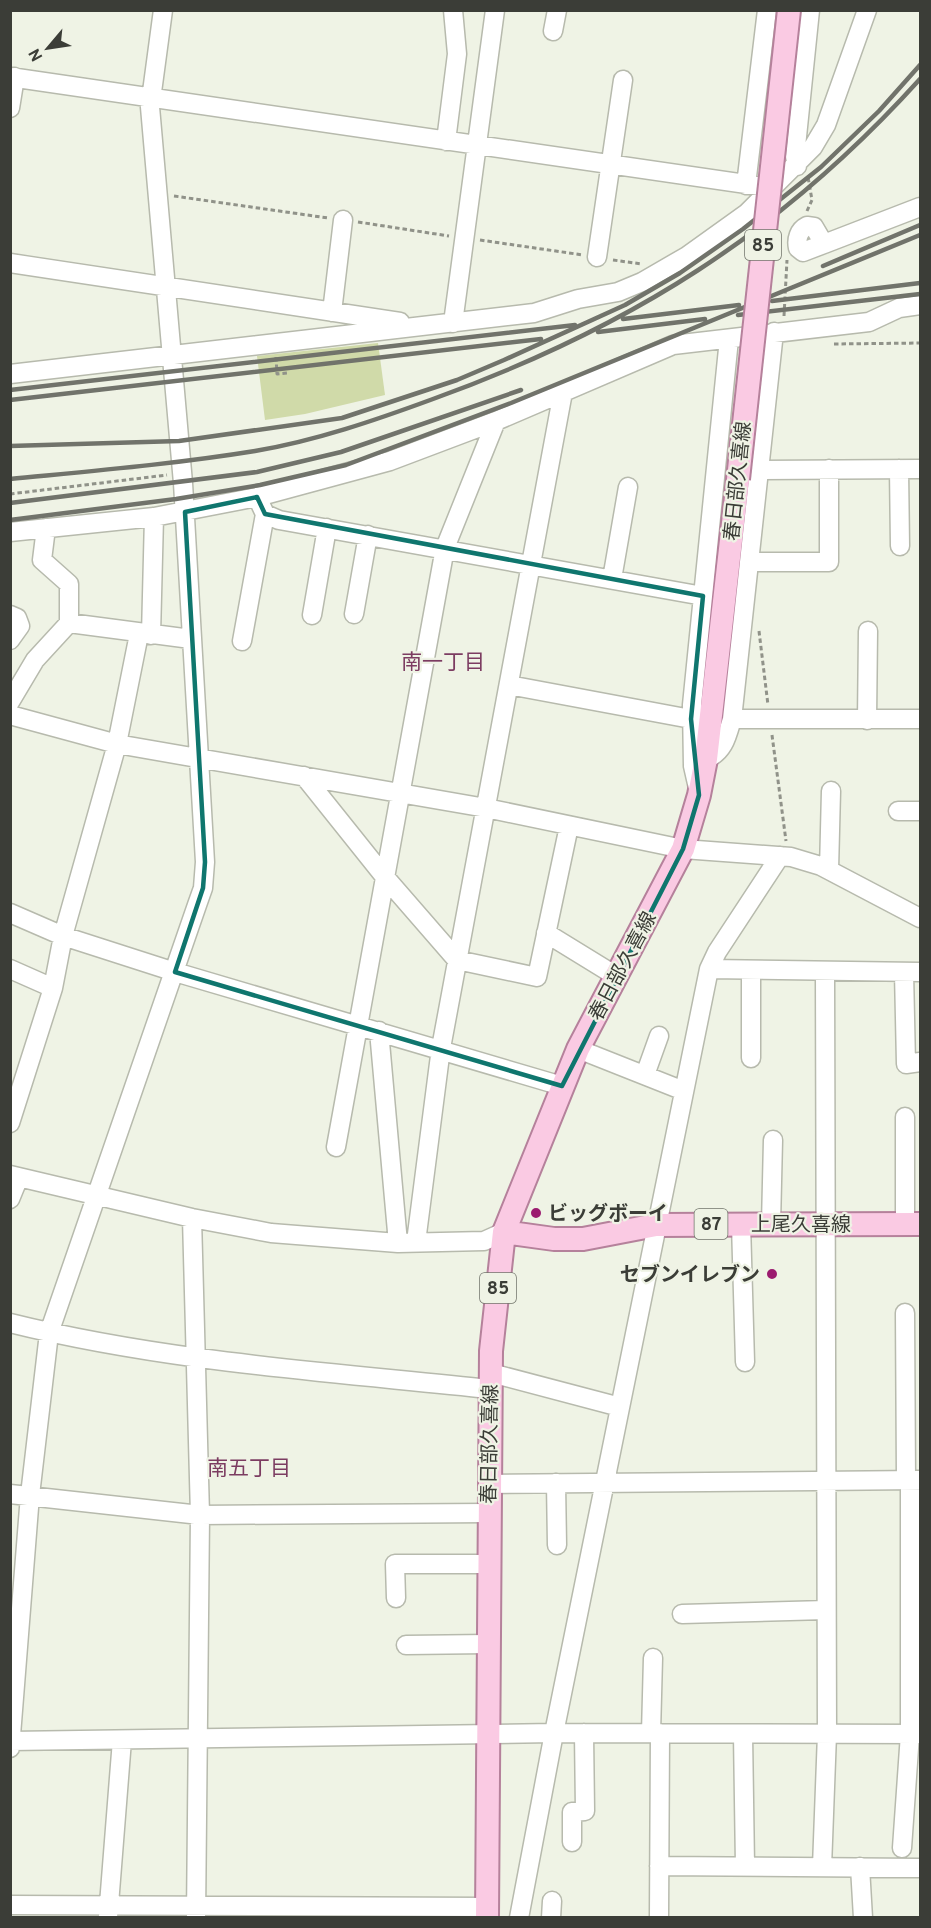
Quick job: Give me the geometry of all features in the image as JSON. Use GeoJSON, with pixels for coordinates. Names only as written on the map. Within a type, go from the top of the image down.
{"type":"FeatureCollection","features":[{"type":"Feature","properties":{"kind":"main road","name":"春日部久喜線"},"geometry":{"type":"LineString","coordinates":[[487,1912],[490,1381],[504,1232],[579,1049],[683,849],[699,795],[706,759],[789,10]]}},
{"type":"Feature","properties":{"kind":"main road","name":"上尾久喜線"},"geometry":{"type":"LineString","coordinates":[[504,1232],[554,1239],[583,1239],[656,1224],[913,1224]]}},
{"type":"Feature","properties":{"kind":"street"},"geometry":{"type":"LineString","coordinates":[[10,1748],[30,1495],[49,1333],[175,972],[202,888],[205,862],[197,758],[185,512],[150,97],[163,10]]}},
{"type":"Feature","properties":{"kind":"street"},"geometry":{"type":"LineString","coordinates":[[446,141],[458,54],[453,10]]}},
{"type":"Feature","properties":{"kind":"street"},"geometry":{"type":"LineString","coordinates":[[453,323],[495,10]]}},
{"type":"Feature","properties":{"kind":"street"},"geometry":{"type":"LineString","coordinates":[[553,31],[556,10]]}},
{"type":"Feature","properties":{"kind":"street"},"geometry":{"type":"LineString","coordinates":[[746,185],[767,10]]}},
{"type":"Feature","properties":{"kind":"street"},"geometry":{"type":"LineString","coordinates":[[797,166],[795,153],[810,10]]}},
{"type":"Feature","properties":{"kind":"street"},"geometry":{"type":"LineString","coordinates":[[10,374],[540,312],[578,299],[618,291],[642,282],[740,218],[797,166],[813,147],[826,125],[863,12]]}},
{"type":"Feature","properties":{"kind":"street"},"geometry":{"type":"LineString","coordinates":[[10,108],[13,77],[746,185],[767,193]]}},
{"type":"Feature","properties":{"kind":"street"},"geometry":{"type":"LineString","coordinates":[[597,257],[623,80]]}},
{"type":"Feature","properties":{"kind":"street"},"geometry":{"type":"LineString","coordinates":[[824,244],[921,207]]}},
{"type":"Feature","properties":{"kind":"street"},"geometry":{"type":"LineString","coordinates":[[332,312],[343,220]]}},
{"type":"Feature","properties":{"kind":"street"},"geometry":{"type":"LineString","coordinates":[[10,263],[398,322],[415,327]]}},
{"type":"Feature","properties":{"kind":"street"},"geometry":{"type":"LineString","coordinates":[[10,532],[154,517],[322,482],[390,461],[496,421],[673,345],[868,322],[899,308],[921,305]]}},
{"type":"Feature","properties":{"kind":"street"},"geometry":{"type":"LineString","coordinates":[[706,759],[716,755],[725,743],[732,719],[774,333]]}},
{"type":"Feature","properties":{"kind":"street"},"geometry":{"type":"LineString","coordinates":[[699,795],[693,766],[691,719],[729,339]]}},
{"type":"Feature","properties":{"kind":"street"},"geometry":{"type":"LineString","coordinates":[[416,1242],[441,1048],[563,392]]}},
{"type":"Feature","properties":{"kind":"street"},"geometry":{"type":"LineString","coordinates":[[336,1147],[445,548],[496,421]]}},
{"type":"Feature","properties":{"kind":"street"},"geometry":{"type":"LineString","coordinates":[[750,562],[829,562],[828,469]]}},
{"type":"Feature","properties":{"kind":"street"},"geometry":{"type":"LineString","coordinates":[[899,469],[900,546]]}},
{"type":"Feature","properties":{"kind":"street"},"geometry":{"type":"LineString","coordinates":[[758,470],[921,469]]}},
{"type":"Feature","properties":{"kind":"street"},"geometry":{"type":"LineString","coordinates":[[612,579],[628,487]]}},
{"type":"Feature","properties":{"kind":"street"},"geometry":{"type":"LineString","coordinates":[[242,641],[265,514],[257,497]]}},
{"type":"Feature","properties":{"kind":"street"},"geometry":{"type":"LineString","coordinates":[[265,514],[279,520],[703,596]]}},
{"type":"Feature","properties":{"kind":"street"},"geometry":{"type":"LineString","coordinates":[[10,1123],[53,988],[63,936],[117,744],[145,634],[154,517]]}},
{"type":"Feature","properties":{"kind":"street"},"geometry":{"type":"LineString","coordinates":[[10,702],[35,660],[69,623],[69,584],[42,560],[46,528]]}},
{"type":"Feature","properties":{"kind":"street"},"geometry":{"type":"LineString","coordinates":[[312,615],[327,528]]}},
{"type":"Feature","properties":{"kind":"street"},"geometry":{"type":"LineString","coordinates":[[354,614],[368,535]]}},
{"type":"Feature","properties":{"kind":"street"},"geometry":{"type":"LineString","coordinates":[[10,615],[16,618],[20,627],[10,640]]}},
{"type":"Feature","properties":{"kind":"street"},"geometry":{"type":"LineString","coordinates":[[69,623],[191,639]]}},
{"type":"Feature","properties":{"kind":"street"},"geometry":{"type":"LineString","coordinates":[[867,720],[868,631]]}},
{"type":"Feature","properties":{"kind":"street"},"geometry":{"type":"LineString","coordinates":[[509,685],[691,719]]}},
{"type":"Feature","properties":{"kind":"street"},"geometry":{"type":"LineString","coordinates":[[10,715],[117,744],[400,792],[683,849],[780,856],[829,870],[921,918]]}},
{"type":"Feature","properties":{"kind":"street"},"geometry":{"type":"LineString","coordinates":[[732,719],[921,719]]}},
{"type":"Feature","properties":{"kind":"street"},"geometry":{"type":"LineString","coordinates":[[304,776],[384,876],[457,960],[537,977],[569,826]]}},
{"type":"Feature","properties":{"kind":"street"},"geometry":{"type":"LineString","coordinates":[[829,870],[831,791]]}},
{"type":"Feature","properties":{"kind":"street"},"geometry":{"type":"LineString","coordinates":[[898,811],[921,810]]}},
{"type":"Feature","properties":{"kind":"street"},"geometry":{"type":"LineString","coordinates":[[519,1917],[656,1224],[709,969],[717,952],[780,856]]}},
{"type":"Feature","properties":{"kind":"street"},"geometry":{"type":"LineString","coordinates":[[10,913],[63,936],[175,972],[441,1048],[562,1086]]}},
{"type":"Feature","properties":{"kind":"street"},"geometry":{"type":"LineString","coordinates":[[546,933],[616,976]]}},
{"type":"Feature","properties":{"kind":"street"},"geometry":{"type":"LineString","coordinates":[[10,969],[53,988]]}},
{"type":"Feature","properties":{"kind":"street"},"geometry":{"type":"LineString","coordinates":[[709,969],[912,972],[906,1064],[921,1062]]}},
{"type":"Feature","properties":{"kind":"street"},"geometry":{"type":"LineString","coordinates":[[751,970],[751,1058]]}},
{"type":"Feature","properties":{"kind":"street"},"geometry":{"type":"LineString","coordinates":[[822,1867],[827,1734],[825,972]]}},
{"type":"Feature","properties":{"kind":"street"},"geometry":{"type":"LineString","coordinates":[[380,1031],[398,1243]]}},
{"type":"Feature","properties":{"kind":"street"},"geometry":{"type":"LineString","coordinates":[[645,1075],[659,1036]]}},
{"type":"Feature","properties":{"kind":"street"},"geometry":{"type":"LineString","coordinates":[[579,1049],[684,1090]]}},
{"type":"Feature","properties":{"kind":"street"},"geometry":{"type":"LineString","coordinates":[[905,1117],[913,1224]]}},
{"type":"Feature","properties":{"kind":"street"},"geometry":{"type":"LineString","coordinates":[[771,1224],[773,1140]]}},
{"type":"Feature","properties":{"kind":"street"},"geometry":{"type":"LineString","coordinates":[[10,1199],[15,1176],[192,1218],[271,1233],[398,1243],[484,1240],[504,1232]]}},
{"type":"Feature","properties":{"kind":"street"},"geometry":{"type":"LineString","coordinates":[[192,1218],[200,1515],[196,1912]]}},
{"type":"Feature","properties":{"kind":"street"},"geometry":{"type":"LineString","coordinates":[[741,1224],[745,1362]]}},
{"type":"Feature","properties":{"kind":"street"},"geometry":{"type":"LineString","coordinates":[[902,1848],[915,1734],[912,1480],[905,1313]]}},
{"type":"Feature","properties":{"kind":"street"},"geometry":{"type":"LineString","coordinates":[[10,1323],[49,1333],[196,1358],[490,1381],[620,1407]]}},
{"type":"Feature","properties":{"kind":"street"},"geometry":{"type":"LineString","coordinates":[[488,1484],[912,1480]]}},
{"type":"Feature","properties":{"kind":"street"},"geometry":{"type":"LineString","coordinates":[[556,1483],[557,1545]]}},
{"type":"Feature","properties":{"kind":"street"},"geometry":{"type":"LineString","coordinates":[[10,1494],[200,1515],[488,1513]]}},
{"type":"Feature","properties":{"kind":"street"},"geometry":{"type":"LineString","coordinates":[[396,1598],[395,1564],[488,1564]]}},
{"type":"Feature","properties":{"kind":"street"},"geometry":{"type":"LineString","coordinates":[[682,1614],[826,1610]]}},
{"type":"Feature","properties":{"kind":"street"},"geometry":{"type":"LineString","coordinates":[[406,1645],[488,1644]]}},
{"type":"Feature","properties":{"kind":"street"},"geometry":{"type":"LineString","coordinates":[[652,1658],[660,1866],[659,1917]]}},
{"type":"Feature","properties":{"kind":"street"},"geometry":{"type":"LineString","coordinates":[[11,1741],[554,1733],[915,1734]]}},
{"type":"Feature","properties":{"kind":"street"},"geometry":{"type":"LineString","coordinates":[[572,1842],[572,1812],[585,1811],[585,1733]]}},
{"type":"Feature","properties":{"kind":"street"},"geometry":{"type":"LineString","coordinates":[[743,1734],[745,1866]]}},
{"type":"Feature","properties":{"kind":"street"},"geometry":{"type":"LineString","coordinates":[[108,1911],[122,1740]]}},
{"type":"Feature","properties":{"kind":"street"},"geometry":{"type":"LineString","coordinates":[[660,1866],[921,1868]]}},
{"type":"Feature","properties":{"kind":"street"},"geometry":{"type":"LineString","coordinates":[[860,1867],[863,1917]]}},
{"type":"Feature","properties":{"kind":"street"},"geometry":{"type":"LineString","coordinates":[[10,1905],[108,1911],[487,1912]]}},
{"type":"Feature","properties":{"kind":"path"},"geometry":{"type":"LineString","coordinates":[[170,196],[668,267]]}},
{"type":"Feature","properties":{"kind":"path"},"geometry":{"type":"LineString","coordinates":[[276,343],[277,374],[288,373]]}},
{"type":"Feature","properties":{"kind":"path"},"geometry":{"type":"LineString","coordinates":[[830,344],[921,343]]}},
{"type":"Feature","properties":{"kind":"path"},"geometry":{"type":"LineString","coordinates":[[10,494],[171,475]]}},
{"type":"Feature","properties":{"kind":"highlighted area"},"geometry":{"type":"Polygon","coordinates":[[[257,497],[265,514],[703,596],[691,719],[699,795],[683,849],[562,1086],[175,972],[203,888],[205,862],[185,512],[257,497]]]}},
{"type":"Feature","properties":{"kind":"green space"},"geometry":{"type":"Polygon","coordinates":[[[378,343],[385,395],[305,414],[265,420],[257,356],[378,343]]]}},
{"type":"Feature","properties":{"kind":"railway"},"geometry":{"type":"LineString","coordinates":[[10,446],[179,441],[342,418],[457,380],[625,305],[680,273],[743,229],[821,167],[879,111],[920,65]]}},
{"type":"Feature","properties":{"kind":"railway"},"geometry":{"type":"LineString","coordinates":[[10,479],[225,456],[278,447],[367,422],[504,371],[572,341],[636,307],[698,270],[756,230],[812,184],[867,134],[920,79]]}},
{"type":"Feature","properties":{"kind":"railway"},"geometry":{"type":"LineString","coordinates":[[823,266],[920,225]]}},
{"type":"Feature","properties":{"kind":"railway"},"geometry":{"type":"LineString","coordinates":[[10,520],[176,499],[260,485],[346,465],[511,403],[920,235]]}},
{"type":"Feature","properties":{"kind":"railway"},"geometry":{"type":"LineString","coordinates":[[772,301],[920,283]]}},
{"type":"Feature","properties":{"kind":"railway"},"geometry":{"type":"LineString","coordinates":[[738,315],[920,294]]}},
{"type":"Feature","properties":{"kind":"railway"},"geometry":{"type":"LineString","coordinates":[[623,319],[739,305]]}},
{"type":"Feature","properties":{"kind":"railway"},"geometry":{"type":"LineString","coordinates":[[598,332],[705,319]]}},
{"type":"Feature","properties":{"kind":"railway"},"geometry":{"type":"LineString","coordinates":[[10,390],[575,325]]}},
{"type":"Feature","properties":{"kind":"railway"},"geometry":{"type":"LineString","coordinates":[[10,400],[541,339]]}},
{"type":"Feature","properties":{"kind":"railway"},"geometry":{"type":"LineString","coordinates":[[10,503],[257,472],[341,452],[521,390]]}},
{"type":"Feature","properties":{"kind":"place","name":"ビッグボーイ"},"geometry":{"type":"Point","coordinates":[536,1213]}},
{"type":"Feature","properties":{"kind":"place","name":"セブンイレブン"},"geometry":{"type":"Point","coordinates":[772,1274]}},
{"type":"Feature","properties":{"kind":"district","name":"南一丁目"},"geometry":{"type":"Point","coordinates":[443,662]}},
{"type":"Feature","properties":{"kind":"district","name":"南五丁目"},"geometry":{"type":"Point","coordinates":[249,1468]}}]}
